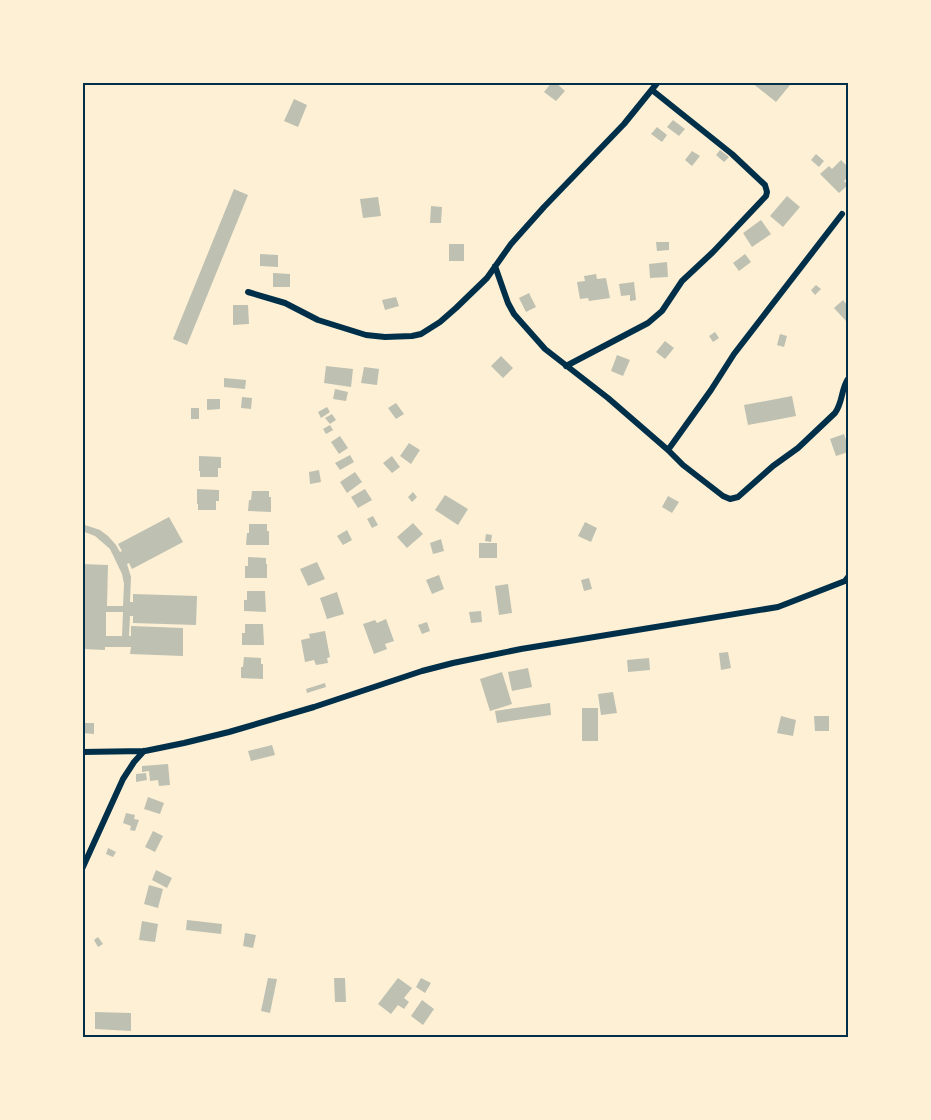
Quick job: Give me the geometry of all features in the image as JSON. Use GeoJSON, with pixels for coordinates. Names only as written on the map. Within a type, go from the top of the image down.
{"type":"FeatureCollection","features":[{"type":"Feature","properties":{"kind":"street"},"geometry":{"type":"LineString","coordinates":[[248,292],[285,303],[318,320],[359,334],[376,337],[421,334],[440,322],[487,278],[511,244],[624,124],[658,82]]}},
{"type":"Feature","properties":{"kind":"street"},"geometry":{"type":"LineString","coordinates":[[566,366],[656,317],[682,281],[766,196],[765,185],[732,154],[652,90]]}},
{"type":"Feature","properties":{"kind":"street"},"geometry":{"type":"LineString","coordinates":[[668,450],[734,354],[842,214]]}},
{"type":"Feature","properties":{"kind":"street"},"geometry":{"type":"LineString","coordinates":[[495,266],[514,314],[545,350],[608,398],[683,465],[730,499],[734,499],[798,448],[835,413],[839,407],[844,384],[849,379]]}},
{"type":"Feature","properties":{"kind":"street"},"geometry":{"type":"LineString","coordinates":[[487,278],[499,280]]}},
{"type":"Feature","properties":{"kind":"street"},"geometry":{"type":"LineString","coordinates":[[82,752],[145,751],[184,743],[314,707],[453,663],[521,649],[778,607],[845,581],[849,577]]}},
{"type":"Feature","properties":{"kind":"street"},"geometry":{"type":"LineString","coordinates":[[82,869],[123,779],[134,762],[145,751]]}},
{"type":"Feature","properties":{"kind":"building"},"geometry":{"type":"Polygon","coordinates":[[[552,82],[565,91],[556,101],[544,92],[552,82]]]}},
{"type":"Feature","properties":{"kind":"building"},"geometry":{"type":"Polygon","coordinates":[[[751,82],[787,82],[790,85],[776,102],[751,82]]]}},
{"type":"Feature","properties":{"kind":"building"},"geometry":{"type":"Polygon","coordinates":[[[294,99],[307,105],[298,127],[284,121],[294,99]]]}},
{"type":"Feature","properties":{"kind":"building"},"geometry":{"type":"Polygon","coordinates":[[[673,120],[685,129],[679,136],[667,127],[673,120]]]}},
{"type":"Feature","properties":{"kind":"building"},"geometry":{"type":"Polygon","coordinates":[[[657,127],[667,135],[662,142],[651,134],[657,127]]]}},
{"type":"Feature","properties":{"kind":"building"},"geometry":{"type":"Polygon","coordinates":[[[720,150],[729,157],[724,162],[716,155],[720,150]]]}},
{"type":"Feature","properties":{"kind":"building"},"geometry":{"type":"Polygon","coordinates":[[[692,151],[700,156],[692,166],[685,160],[692,151]]]}},
{"type":"Feature","properties":{"kind":"building"},"geometry":{"type":"Polygon","coordinates":[[[816,154],[824,161],[819,167],[811,160],[816,154]]]}},
{"type":"Feature","properties":{"kind":"building"},"geometry":{"type":"Polygon","coordinates":[[[841,160],[848,167],[848,177],[844,181],[848,185],[839,193],[820,174],[829,166],[832,169],[841,160]]]}},
{"type":"Feature","properties":{"kind":"building"},"geometry":{"type":"Polygon","coordinates":[[[234,189],[248,195],[187,345],[173,339],[234,189]]]}},
{"type":"Feature","properties":{"kind":"building"},"geometry":{"type":"Polygon","coordinates":[[[787,196],[800,207],[783,227],[770,216],[787,196]]]}},
{"type":"Feature","properties":{"kind":"building"},"geometry":{"type":"Polygon","coordinates":[[[378,197],[381,216],[363,218],[360,199],[378,197]]]}},
{"type":"Feature","properties":{"kind":"building"},"geometry":{"type":"Polygon","coordinates":[[[431,206],[442,207],[441,223],[430,223],[431,206]]]}},
{"type":"Feature","properties":{"kind":"building"},"geometry":{"type":"Polygon","coordinates":[[[761,220],[771,234],[752,247],[743,233],[761,220]]]}},
{"type":"Feature","properties":{"kind":"building"},"geometry":{"type":"Polygon","coordinates":[[[656,242],[669,242],[669,250],[657,251],[656,242]]]}},
{"type":"Feature","properties":{"kind":"building"},"geometry":{"type":"Polygon","coordinates":[[[449,244],[464,244],[464,261],[449,261],[449,244]]]}},
{"type":"Feature","properties":{"kind":"building"},"geometry":{"type":"Polygon","coordinates":[[[260,254],[278,255],[278,267],[260,266],[260,254]]]}},
{"type":"Feature","properties":{"kind":"building"},"geometry":{"type":"Polygon","coordinates":[[[745,254],[751,262],[739,271],[733,263],[745,254]]]}},
{"type":"Feature","properties":{"kind":"building"},"geometry":{"type":"Polygon","coordinates":[[[667,262],[668,277],[650,278],[649,264],[667,262]]]}},
{"type":"Feature","properties":{"kind":"building"},"geometry":{"type":"Polygon","coordinates":[[[273,273],[290,274],[290,287],[273,287],[273,273]]]}},
{"type":"Feature","properties":{"kind":"building"},"geometry":{"type":"Polygon","coordinates":[[[596,274],[597,279],[606,278],[610,298],[589,301],[588,298],[580,299],[577,282],[585,281],[584,276],[596,274]]]}},
{"type":"Feature","properties":{"kind":"building"},"geometry":{"type":"Polygon","coordinates":[[[634,282],[636,300],[630,301],[630,295],[621,296],[619,284],[634,282]]]}},
{"type":"Feature","properties":{"kind":"building"},"geometry":{"type":"Polygon","coordinates":[[[816,285],[821,289],[815,295],[811,290],[816,285]]]}},
{"type":"Feature","properties":{"kind":"building"},"geometry":{"type":"Polygon","coordinates":[[[529,293],[536,307],[526,312],[519,298],[529,293]]]}},
{"type":"Feature","properties":{"kind":"building"},"geometry":{"type":"Polygon","coordinates":[[[396,297],[399,306],[385,310],[382,300],[396,297]]]}},
{"type":"Feature","properties":{"kind":"building"},"geometry":{"type":"Polygon","coordinates":[[[843,300],[848,306],[846,321],[834,308],[843,300]]]}},
{"type":"Feature","properties":{"kind":"building"},"geometry":{"type":"Polygon","coordinates":[[[233,305],[248,305],[249,324],[233,325],[233,305]]]}},
{"type":"Feature","properties":{"kind":"building"},"geometry":{"type":"Polygon","coordinates":[[[715,332],[719,338],[713,342],[709,336],[715,332]]]}},
{"type":"Feature","properties":{"kind":"building"},"geometry":{"type":"Polygon","coordinates":[[[780,334],[787,336],[784,347],[777,345],[780,334]]]}},
{"type":"Feature","properties":{"kind":"building"},"geometry":{"type":"Polygon","coordinates":[[[665,341],[674,348],[665,359],[656,352],[665,341]]]}},
{"type":"Feature","properties":{"kind":"building"},"geometry":{"type":"Polygon","coordinates":[[[617,355],[630,360],[623,376],[611,371],[617,355]]]}},
{"type":"Feature","properties":{"kind":"building"},"geometry":{"type":"Polygon","coordinates":[[[501,356],[513,368],[503,378],[491,366],[501,356]]]}},
{"type":"Feature","properties":{"kind":"building"},"geometry":{"type":"Polygon","coordinates":[[[326,366],[353,369],[351,387],[324,383],[326,366]]]}},
{"type":"Feature","properties":{"kind":"building"},"geometry":{"type":"Polygon","coordinates":[[[364,367],[379,369],[377,385],[361,383],[364,367]]]}},
{"type":"Feature","properties":{"kind":"building"},"geometry":{"type":"Polygon","coordinates":[[[224,378],[246,380],[245,389],[224,387],[224,378]]]}},
{"type":"Feature","properties":{"kind":"building"},"geometry":{"type":"Polygon","coordinates":[[[335,389],[348,392],[346,401],[333,399],[335,389]]]}},
{"type":"Feature","properties":{"kind":"building"},"geometry":{"type":"Polygon","coordinates":[[[792,396],[796,416],[748,425],[744,405],[792,396]]]}},
{"type":"Feature","properties":{"kind":"building"},"geometry":{"type":"Polygon","coordinates":[[[242,397],[252,398],[251,409],[241,408],[242,397]]]}},
{"type":"Feature","properties":{"kind":"building"},"geometry":{"type":"Polygon","coordinates":[[[207,399],[220,399],[220,409],[207,410],[207,399]]]}},
{"type":"Feature","properties":{"kind":"building"},"geometry":{"type":"Polygon","coordinates":[[[396,403],[404,414],[396,419],[388,408],[396,403]]]}},
{"type":"Feature","properties":{"kind":"building"},"geometry":{"type":"Polygon","coordinates":[[[327,407],[330,412],[321,418],[318,412],[327,407]]]}},
{"type":"Feature","properties":{"kind":"building"},"geometry":{"type":"Polygon","coordinates":[[[191,408],[199,408],[199,419],[191,419],[191,408]]]}},
{"type":"Feature","properties":{"kind":"building"},"geometry":{"type":"Polygon","coordinates":[[[332,414],[336,420],[330,424],[325,418],[332,414]]]}},
{"type":"Feature","properties":{"kind":"building"},"geometry":{"type":"Polygon","coordinates":[[[330,425],[333,430],[326,434],[323,429],[330,425]]]}},
{"type":"Feature","properties":{"kind":"building"},"geometry":{"type":"Polygon","coordinates":[[[844,434],[848,452],[836,456],[830,439],[844,434]]]}},
{"type":"Feature","properties":{"kind":"building"},"geometry":{"type":"Polygon","coordinates":[[[340,436],[348,448],[339,454],[331,442],[340,436]]]}},
{"type":"Feature","properties":{"kind":"building"},"geometry":{"type":"Polygon","coordinates":[[[409,443],[420,450],[411,464],[400,456],[409,443]]]}},
{"type":"Feature","properties":{"kind":"building"},"geometry":{"type":"Polygon","coordinates":[[[350,455],[354,462],[340,470],[335,463],[350,455]]]}},
{"type":"Feature","properties":{"kind":"building"},"geometry":{"type":"Polygon","coordinates":[[[199,456],[221,457],[218,477],[200,477],[199,456]]]}},
{"type":"Feature","properties":{"kind":"building"},"geometry":{"type":"Polygon","coordinates":[[[392,456],[400,467],[392,473],[383,463],[392,456]]]}},
{"type":"Feature","properties":{"kind":"building"},"geometry":{"type":"Polygon","coordinates":[[[319,470],[321,482],[310,484],[309,472],[319,470]]]}},
{"type":"Feature","properties":{"kind":"building"},"geometry":{"type":"Polygon","coordinates":[[[355,472],[362,482],[347,493],[340,482],[355,472]]]}},
{"type":"Feature","properties":{"kind":"building"},"geometry":{"type":"Polygon","coordinates":[[[197,489],[219,490],[216,510],[198,510],[197,489]]]}},
{"type":"Feature","properties":{"kind":"building"},"geometry":{"type":"Polygon","coordinates":[[[365,489],[372,500],[358,508],[351,497],[365,489]]]}},
{"type":"Feature","properties":{"kind":"building"},"geometry":{"type":"Polygon","coordinates":[[[252,491],[269,491],[271,512],[248,511],[252,491]]]}},
{"type":"Feature","properties":{"kind":"building"},"geometry":{"type":"Polygon","coordinates":[[[413,492],[417,497],[412,502],[408,497],[413,492]]]}},
{"type":"Feature","properties":{"kind":"building"},"geometry":{"type":"Polygon","coordinates":[[[445,495],[468,509],[458,525],[435,510],[445,495]]]}},
{"type":"Feature","properties":{"kind":"building"},"geometry":{"type":"Polygon","coordinates":[[[668,496],[679,502],[672,513],[662,507],[668,496]]]}},
{"type":"Feature","properties":{"kind":"building"},"geometry":{"type":"Polygon","coordinates":[[[373,516],[378,525],[372,528],[367,519],[373,516]]]}},
{"type":"Feature","properties":{"kind":"building"},"geometry":{"type":"Polygon","coordinates":[[[169,517],[183,542],[132,569],[129,563],[127,564],[131,577],[130,602],[133,602],[133,594],[197,596],[196,625],[133,623],[133,616],[130,616],[129,636],[131,636],[131,626],[183,628],[183,656],[130,654],[131,647],[105,647],[105,650],[82,649],[82,564],[108,565],[107,606],[123,606],[124,584],[122,574],[110,549],[95,536],[82,531],[82,524],[100,530],[108,536],[120,552],[122,551],[118,544],[169,517]],[[106,612],[106,636],[122,636],[123,612],[106,612]]]}},
{"type":"Feature","properties":{"kind":"building"},"geometry":{"type":"Polygon","coordinates":[[[585,522],[597,528],[591,542],[578,536],[585,522]]]}},
{"type":"Feature","properties":{"kind":"building"},"geometry":{"type":"Polygon","coordinates":[[[413,523],[423,534],[407,548],[397,537],[413,523]]]}},
{"type":"Feature","properties":{"kind":"building"},"geometry":{"type":"Polygon","coordinates":[[[249,524],[267,524],[269,545],[246,545],[249,524]]]}},
{"type":"Feature","properties":{"kind":"building"},"geometry":{"type":"Polygon","coordinates":[[[347,530],[352,540],[343,545],[337,536],[347,530]]]}},
{"type":"Feature","properties":{"kind":"building"},"geometry":{"type":"Polygon","coordinates":[[[486,534],[492,535],[491,542],[485,541],[486,534]]]}},
{"type":"Feature","properties":{"kind":"building"},"geometry":{"type":"Polygon","coordinates":[[[441,539],[444,551],[433,554],[430,543],[441,539]]]}},
{"type":"Feature","properties":{"kind":"building"},"geometry":{"type":"Polygon","coordinates":[[[479,543],[497,543],[497,558],[479,558],[479,543]]]}},
{"type":"Feature","properties":{"kind":"building"},"geometry":{"type":"Polygon","coordinates":[[[248,557],[266,558],[267,578],[245,578],[248,557]]]}},
{"type":"Feature","properties":{"kind":"building"},"geometry":{"type":"Polygon","coordinates":[[[317,562],[325,579],[308,586],[300,569],[317,562]]]}},
{"type":"Feature","properties":{"kind":"building"},"geometry":{"type":"Polygon","coordinates":[[[439,575],[444,589],[432,594],[426,580],[439,575]]]}},
{"type":"Feature","properties":{"kind":"building"},"geometry":{"type":"Polygon","coordinates":[[[589,578],[592,589],[584,591],[581,580],[589,578]]]}},
{"type":"Feature","properties":{"kind":"building"},"geometry":{"type":"Polygon","coordinates":[[[508,584],[512,613],[499,615],[495,586],[508,584]]]}},
{"type":"Feature","properties":{"kind":"building"},"geometry":{"type":"Polygon","coordinates":[[[247,591],[265,591],[266,612],[244,611],[247,591]]]}},
{"type":"Feature","properties":{"kind":"building"},"geometry":{"type":"Polygon","coordinates":[[[337,592],[344,614],[327,619],[320,598],[337,592]]]}},
{"type":"Feature","properties":{"kind":"building"},"geometry":{"type":"Polygon","coordinates":[[[481,611],[482,622],[471,623],[469,612],[481,611]]]}},
{"type":"Feature","properties":{"kind":"building"},"geometry":{"type":"Polygon","coordinates":[[[386,619],[394,641],[385,644],[387,649],[374,654],[363,624],[375,620],[377,623],[386,619]]]}},
{"type":"Feature","properties":{"kind":"building"},"geometry":{"type":"Polygon","coordinates":[[[427,622],[430,631],[422,634],[418,625],[427,622]]]}},
{"type":"Feature","properties":{"kind":"building"},"geometry":{"type":"Polygon","coordinates":[[[245,624],[263,624],[264,645],[242,645],[245,624]]]}},
{"type":"Feature","properties":{"kind":"building"},"geometry":{"type":"Polygon","coordinates":[[[325,631],[330,657],[327,658],[328,663],[316,665],[314,660],[305,662],[301,640],[310,638],[309,634],[325,631]]]}},
{"type":"Feature","properties":{"kind":"building"},"geometry":{"type":"Polygon","coordinates":[[[728,652],[731,668],[721,670],[719,653],[728,652]]]}},
{"type":"Feature","properties":{"kind":"building"},"geometry":{"type":"Polygon","coordinates":[[[244,657],[261,658],[263,679],[241,678],[244,657]]]}},
{"type":"Feature","properties":{"kind":"building"},"geometry":{"type":"Polygon","coordinates":[[[649,658],[650,670],[628,672],[627,660],[649,658]]]}},
{"type":"Feature","properties":{"kind":"building"},"geometry":{"type":"Polygon","coordinates":[[[528,668],[532,687],[512,691],[508,672],[528,668]]]}},
{"type":"Feature","properties":{"kind":"building"},"geometry":{"type":"Polygon","coordinates":[[[502,672],[512,704],[490,711],[480,679],[502,672]]]}},
{"type":"Feature","properties":{"kind":"building"},"geometry":{"type":"Polygon","coordinates":[[[325,683],[326,687],[307,693],[306,689],[325,683]]]}},
{"type":"Feature","properties":{"kind":"building"},"geometry":{"type":"Polygon","coordinates":[[[613,692],[617,713],[601,715],[598,694],[613,692]]]}},
{"type":"Feature","properties":{"kind":"building"},"geometry":{"type":"Polygon","coordinates":[[[550,703],[551,715],[497,723],[495,711],[550,703]]]}},
{"type":"Feature","properties":{"kind":"building"},"geometry":{"type":"Polygon","coordinates":[[[582,708],[598,708],[598,741],[582,741],[582,708]]]}},
{"type":"Feature","properties":{"kind":"building"},"geometry":{"type":"Polygon","coordinates":[[[781,716],[796,720],[793,736],[777,733],[781,716]]]}},
{"type":"Feature","properties":{"kind":"building"},"geometry":{"type":"Polygon","coordinates":[[[814,716],[829,716],[829,731],[815,731],[814,716]]]}},
{"type":"Feature","properties":{"kind":"building"},"geometry":{"type":"Polygon","coordinates":[[[82,723],[94,723],[94,734],[82,733],[82,723]]]}},
{"type":"Feature","properties":{"kind":"building"},"geometry":{"type":"Polygon","coordinates":[[[272,745],[275,755],[251,761],[248,751],[272,745]]]}},
{"type":"Feature","properties":{"kind":"building"},"geometry":{"type":"Polygon","coordinates":[[[168,764],[170,785],[159,786],[158,780],[150,781],[149,771],[142,772],[142,766],[168,764]]]}},
{"type":"Feature","properties":{"kind":"building"},"geometry":{"type":"Polygon","coordinates":[[[146,773],[147,780],[136,782],[136,774],[146,773]]]}},
{"type":"Feature","properties":{"kind":"building"},"geometry":{"type":"Polygon","coordinates":[[[148,797],[164,803],[160,814],[144,809],[148,797]]]}},
{"type":"Feature","properties":{"kind":"building"},"geometry":{"type":"Polygon","coordinates":[[[126,813],[135,815],[134,819],[139,820],[135,831],[130,830],[131,826],[123,823],[126,813]]]}},
{"type":"Feature","properties":{"kind":"building"},"geometry":{"type":"Polygon","coordinates":[[[153,831],[163,836],[155,852],[145,847],[153,831]]]}},
{"type":"Feature","properties":{"kind":"building"},"geometry":{"type":"Polygon","coordinates":[[[108,848],[116,852],[113,857],[106,854],[108,848]]]}},
{"type":"Feature","properties":{"kind":"building"},"geometry":{"type":"Polygon","coordinates":[[[156,870],[172,878],[167,888],[152,880],[156,870]]]}},
{"type":"Feature","properties":{"kind":"building"},"geometry":{"type":"Polygon","coordinates":[[[149,885],[163,889],[158,908],[144,904],[149,885]]]}},
{"type":"Feature","properties":{"kind":"building"},"geometry":{"type":"Polygon","coordinates":[[[187,920],[222,924],[221,934],[186,930],[187,920]]]}},
{"type":"Feature","properties":{"kind":"building"},"geometry":{"type":"Polygon","coordinates":[[[142,921],[158,924],[155,942],[139,940],[142,921]]]}},
{"type":"Feature","properties":{"kind":"building"},"geometry":{"type":"Polygon","coordinates":[[[245,933],[256,935],[253,948],[243,946],[245,933]]]}},
{"type":"Feature","properties":{"kind":"building"},"geometry":{"type":"Polygon","coordinates":[[[98,937],[103,944],[98,947],[94,940],[98,937]]]}},
{"type":"Feature","properties":{"kind":"building"},"geometry":{"type":"Polygon","coordinates":[[[268,978],[277,979],[270,1013],[261,1011],[268,978]]]}},
{"type":"Feature","properties":{"kind":"building"},"geometry":{"type":"Polygon","coordinates":[[[334,978],[345,978],[346,1002],[335,1002],[334,978]]]}},
{"type":"Feature","properties":{"kind":"building"},"geometry":{"type":"Polygon","coordinates":[[[398,978],[412,988],[404,998],[409,1002],[404,1009],[398,1005],[391,1014],[378,1004],[398,978]]]}},
{"type":"Feature","properties":{"kind":"building"},"geometry":{"type":"Polygon","coordinates":[[[421,978],[431,983],[425,993],[416,987],[421,978]]]}},
{"type":"Feature","properties":{"kind":"building"},"geometry":{"type":"Polygon","coordinates":[[[422,1000],[434,1009],[423,1025],[411,1016],[422,1000]]]}},
{"type":"Feature","properties":{"kind":"building"},"geometry":{"type":"Polygon","coordinates":[[[95,1012],[131,1013],[131,1031],[95,1029],[95,1012]]]}}]}
